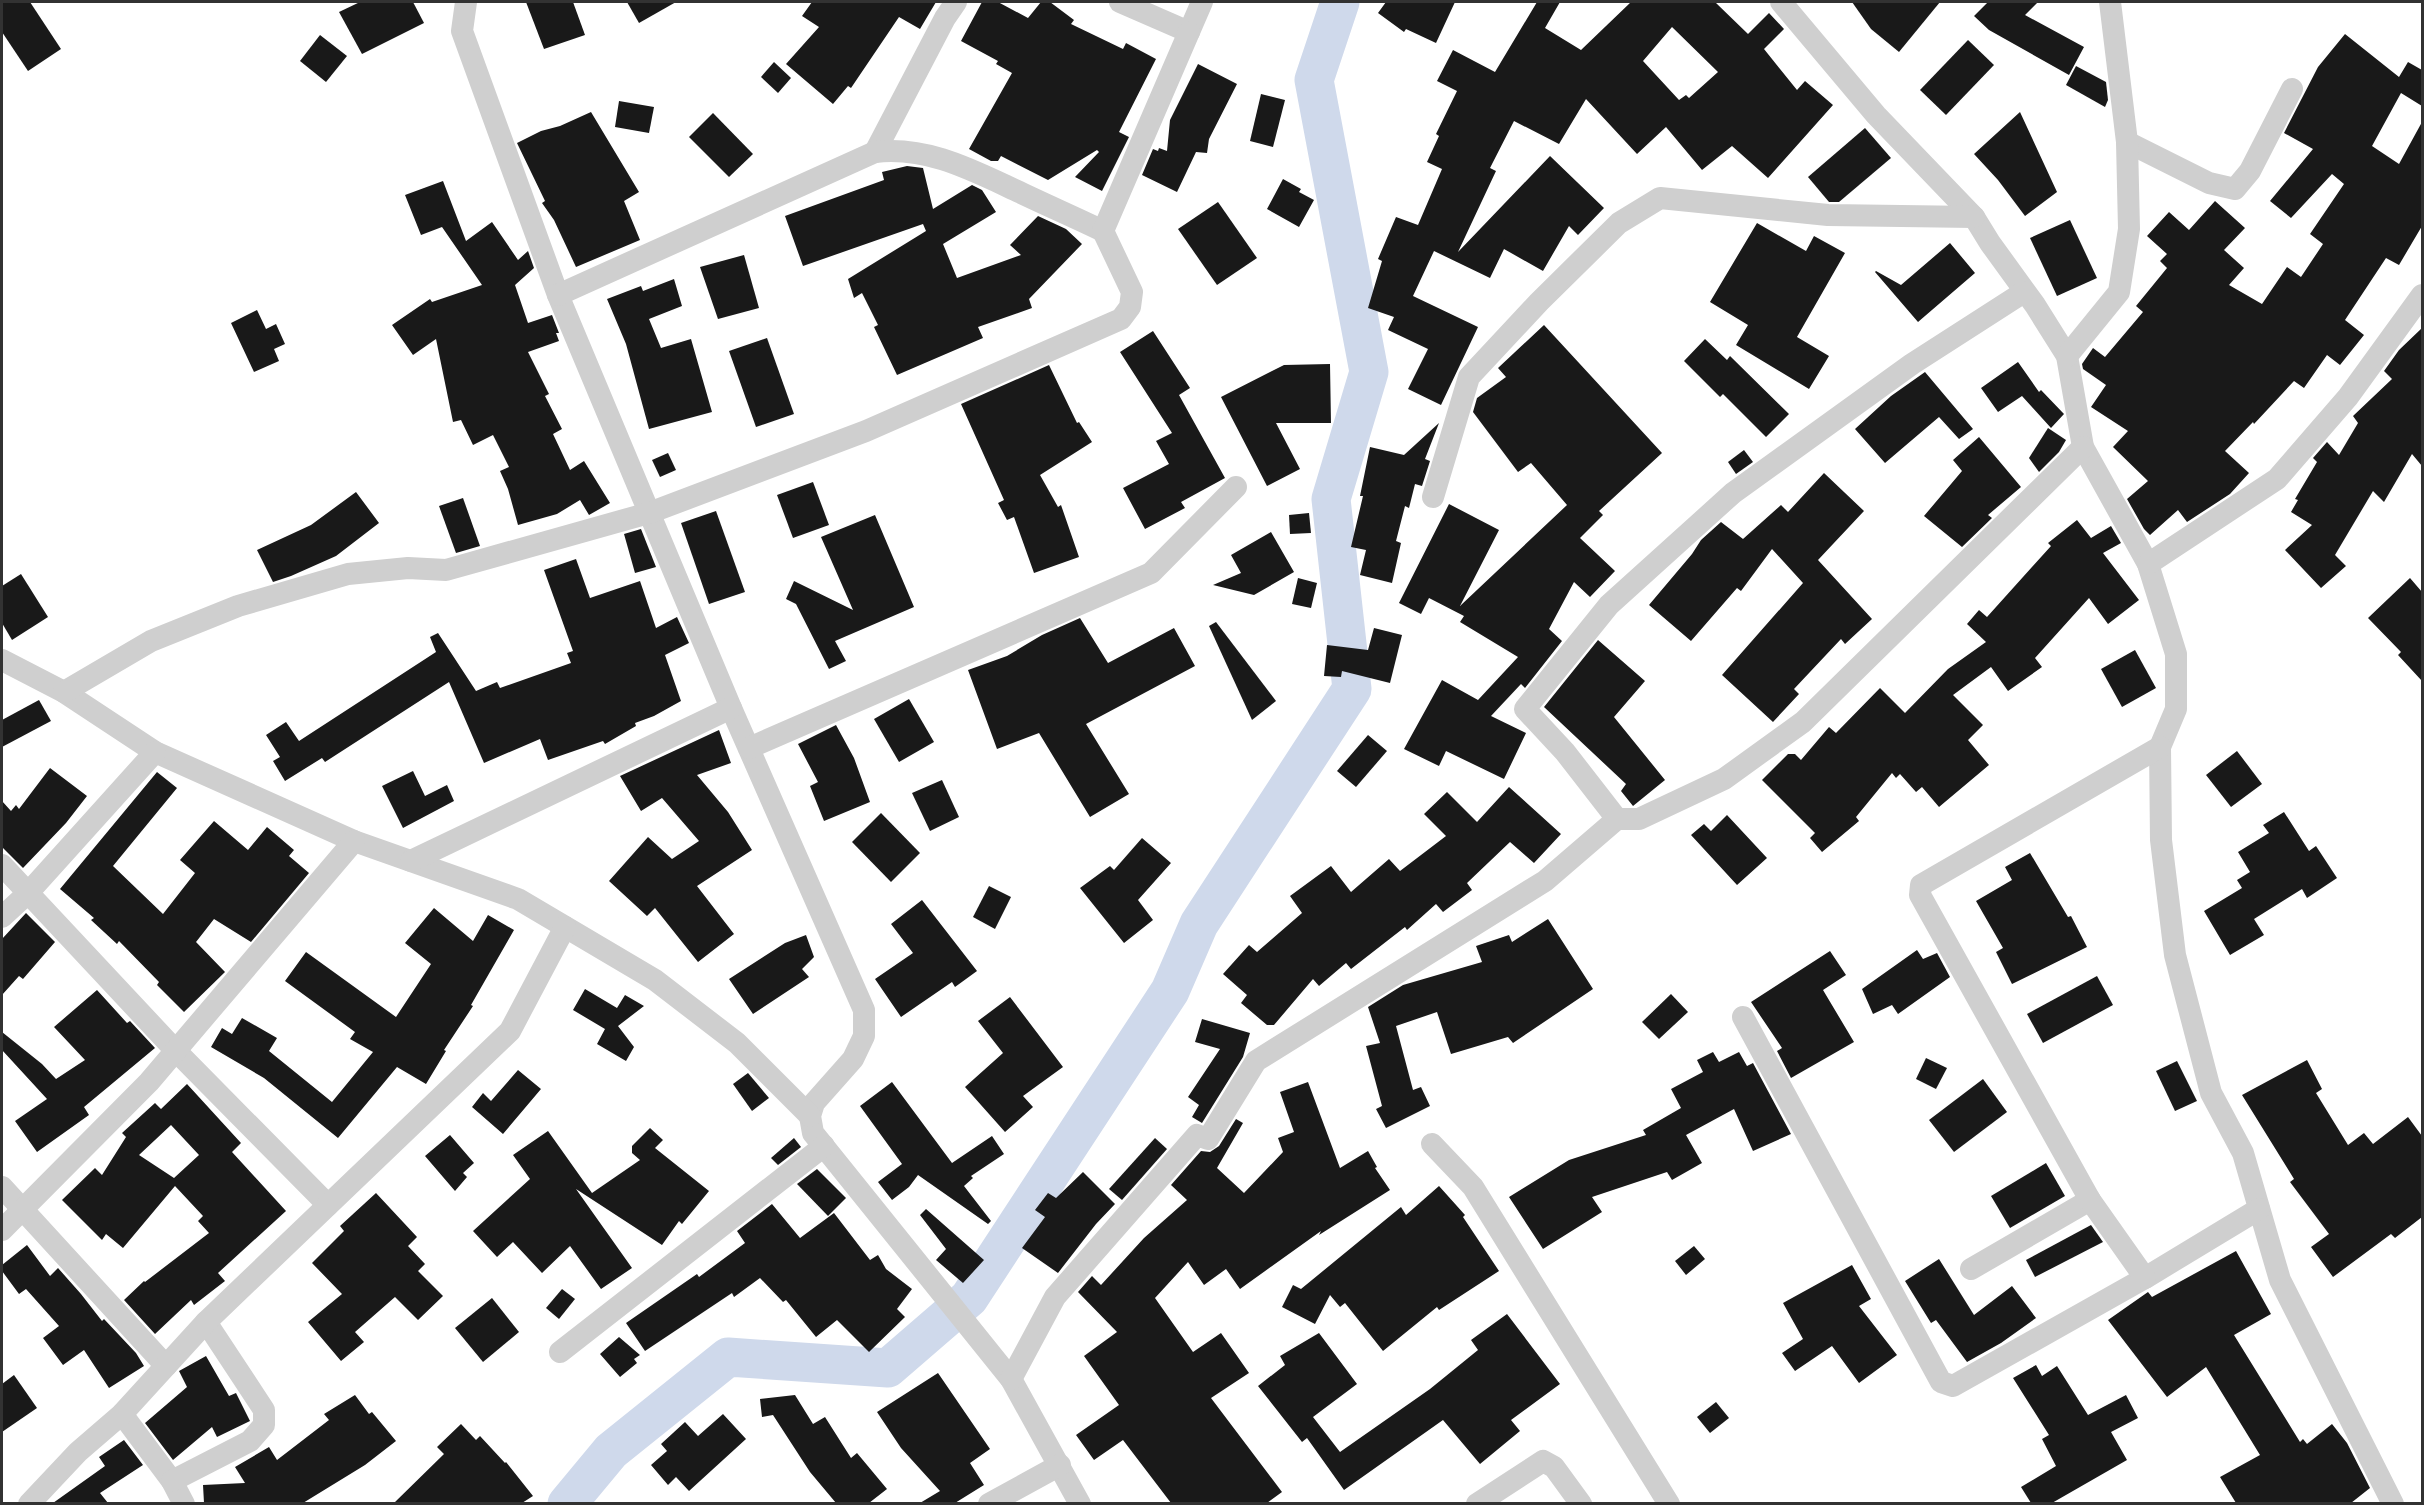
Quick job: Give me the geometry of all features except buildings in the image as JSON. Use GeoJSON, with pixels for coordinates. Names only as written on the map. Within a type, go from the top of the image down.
{"type":"FeatureCollection","features":[{"type":"Feature","properties":{"kind":"street"},"geometry":{"type":"LineString","coordinates":[[466,2],[462,31],[558,295],[748,748],[864,1010],[864,1036],[853,1059],[814,1102],[810,1116],[813,1133],[1011,1378],[1080,1503]]}},
{"type":"Feature","properties":{"kind":"street"},"geometry":{"type":"LineString","coordinates":[[883,145],[945,18],[956,2]]}},
{"type":"Feature","properties":{"kind":"street"},"geometry":{"type":"LineString","coordinates":[[1120,2],[1190,32]]}},
{"type":"Feature","properties":{"kind":"street"},"geometry":{"type":"LineString","coordinates":[[1103,231],[1202,2]]}},
{"type":"Feature","properties":{"kind":"street"},"geometry":{"type":"LineString","coordinates":[[1781,2],[1876,115],[1974,217],[2067,356],[2083,447],[2148,564],[2176,654],[2176,709],[2160,747],[2160,840],[2175,955],[2211,1093],[2243,1153],[2280,1280],[2392,1503]]}},
{"type":"Feature","properties":{"kind":"street"},"geometry":{"type":"LineString","coordinates":[[2067,356],[2119,292],[2129,229],[2127,142],[2110,2]]}},
{"type":"Feature","properties":{"kind":"street"},"geometry":{"type":"LineString","coordinates":[[2127,142],[2209,183],[2235,189],[2250,171],[2292,88]]}},
{"type":"Feature","properties":{"kind":"street"},"geometry":{"type":"LineString","coordinates":[[64,692],[151,641],[238,606],[348,574],[408,568],[446,570],[649,513],[866,431],[1121,319],[1130,306],[1132,292],[1103,231],[959,164],[883,145],[558,295]]}},
{"type":"Feature","properties":{"kind":"street"},"geometry":{"type":"LineString","coordinates":[[1433,497],[1469,377],[1539,302],[1619,223],[1660,198],[1828,215],[1974,217]]}},
{"type":"Feature","properties":{"kind":"street"},"geometry":{"type":"LineString","coordinates":[[1617,819],[1565,752],[1525,708],[1609,605],[1732,493],[1912,364],[2024,292]]}},
{"type":"Feature","properties":{"kind":"street"},"geometry":{"type":"LineString","coordinates":[[2148,564],[2277,479],[2348,396],[2422,295]]}},
{"type":"Feature","properties":{"kind":"street"},"geometry":{"type":"LineString","coordinates":[[1011,1378],[1055,1297],[1197,1135],[1208,1139],[1256,1061],[1545,881],[1617,819],[1639,819],[1724,778],[1803,722],[2083,447]]}},
{"type":"Feature","properties":{"kind":"street"},"geometry":{"type":"LineString","coordinates":[[748,748],[1151,573],[1236,487]]}},
{"type":"Feature","properties":{"kind":"street"},"geometry":{"type":"LineString","coordinates":[[2,660],[64,692],[155,752],[354,841],[518,899],[655,980],[737,1043],[810,1116]]}},
{"type":"Feature","properties":{"kind":"street"},"geometry":{"type":"LineString","coordinates":[[411,861],[731,708]]}},
{"type":"Feature","properties":{"kind":"street"},"geometry":{"type":"LineString","coordinates":[[2145,1278],[2090,1200],[1920,895],[1921,885],[2160,747]]}},
{"type":"Feature","properties":{"kind":"street"},"geometry":{"type":"LineString","coordinates":[[2,917],[28,893],[155,752]]}},
{"type":"Feature","properties":{"kind":"street"},"geometry":{"type":"LineString","coordinates":[[2,1230],[149,1082],[354,841]]}},
{"type":"Feature","properties":{"kind":"street"},"geometry":{"type":"LineString","coordinates":[[2,865],[176,1051],[328,1205]]}},
{"type":"Feature","properties":{"kind":"street"},"geometry":{"type":"LineString","coordinates":[[29,1503],[78,1452],[122,1414],[206,1322],[510,1030],[565,927]]}},
{"type":"Feature","properties":{"kind":"street"},"geometry":{"type":"LineString","coordinates":[[1743,1017],[1941,1382],[1953,1386],[2145,1278],[2259,1209]]}},
{"type":"Feature","properties":{"kind":"street"},"geometry":{"type":"LineString","coordinates":[[1432,1144],[1473,1187],[1669,1503]]}},
{"type":"Feature","properties":{"kind":"street"},"geometry":{"type":"LineString","coordinates":[[560,1352],[824,1146]]}},
{"type":"Feature","properties":{"kind":"street"},"geometry":{"type":"LineString","coordinates":[[2,1187],[166,1366]]}},
{"type":"Feature","properties":{"kind":"street"},"geometry":{"type":"LineString","coordinates":[[1971,1269],[2090,1200]]}},
{"type":"Feature","properties":{"kind":"street"},"geometry":{"type":"LineString","coordinates":[[172,1481],[250,1441],[264,1425],[264,1410],[206,1322]]}},
{"type":"Feature","properties":{"kind":"street"},"geometry":{"type":"LineString","coordinates":[[122,1414],[172,1481],[184,1503]]}},
{"type":"Feature","properties":{"kind":"street"},"geometry":{"type":"LineString","coordinates":[[1477,1503],[1543,1461],[1554,1467],[1581,1503]]}},
{"type":"Feature","properties":{"kind":"street"},"geometry":{"type":"LineString","coordinates":[[989,1503],[1060,1465]]}},
{"type":"Feature","properties":{"kind":"waterway"},"geometry":{"type":"LineString","coordinates":[[567,1504],[611,1451],[728,1357],[888,1368],[969,1298],[1170,991],[1199,924],[1352,689],[1331,499],[1369,372],[1314,80],[1340,2]]}}]}
